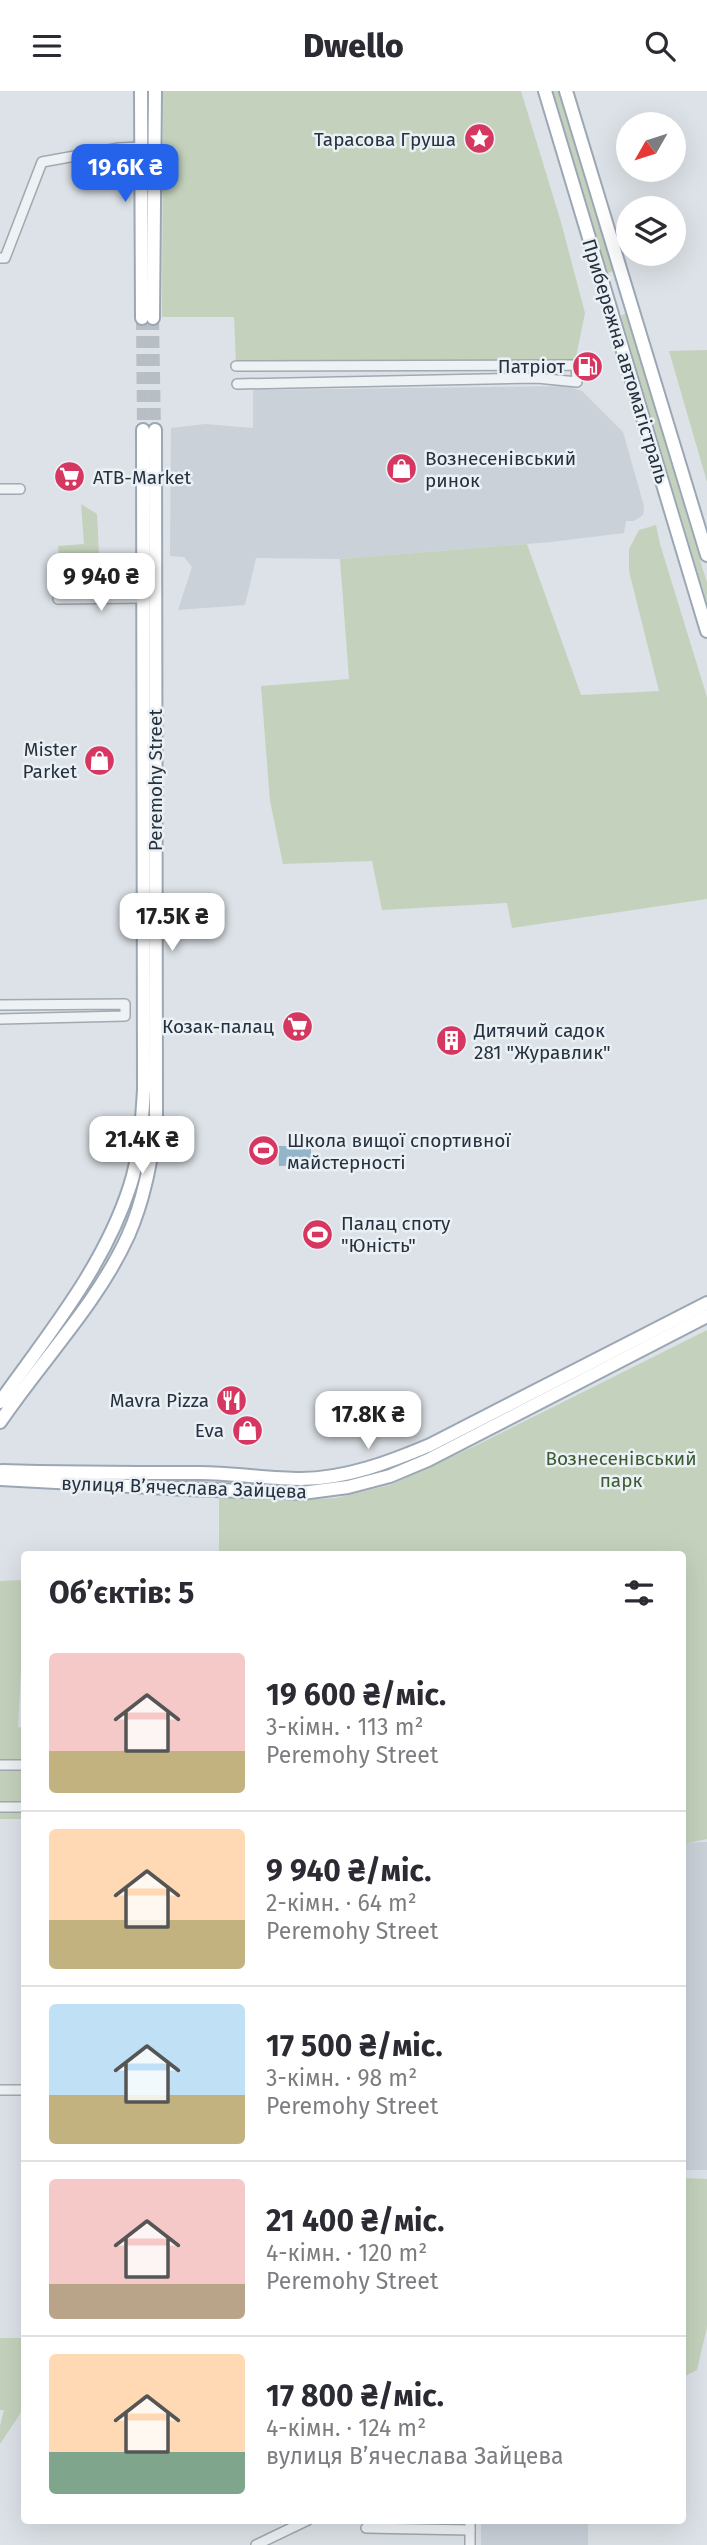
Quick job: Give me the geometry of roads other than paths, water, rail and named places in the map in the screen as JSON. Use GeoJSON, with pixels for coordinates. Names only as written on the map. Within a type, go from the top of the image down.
{"type":"FeatureCollection","features":[{"type":"Feature","properties":{"kind":"main road"},"geometry":{"type":"LineString","coordinates":[[141,91],[148,128]]}},
{"type":"Feature","properties":{"kind":"main road"},"geometry":{"type":"LineString","coordinates":[[148,318],[148,128],[155,91]]}},
{"type":"Feature","properties":{"kind":"main road","name":"Прибережна автомагістраль"},"geometry":{"type":"LineString","coordinates":[[545,91],[707,631]]}},
{"type":"Feature","properties":{"kind":"main road","name":"Прибережна автомагістраль"},"geometry":{"type":"LineString","coordinates":[[566,91],[707,555]]}},
{"type":"Feature","properties":{"kind":"main road"},"geometry":{"type":"LineString","coordinates":[[599,270],[606,281],[614,282],[619,280],[620,271]]}},
{"type":"Feature","properties":{"kind":"main road"},"geometry":{"type":"LineString","coordinates":[[615,321],[614,305],[625,302],[630,305]]}},
{"type":"Feature","properties":{"kind":"main road","name":"Peremohy Street"},"geometry":{"type":"LineString","coordinates":[[0,1402],[86,1282],[112,1232],[127,1194],[142,1127],[143,598],[149,430],[158,1068],[156,1126],[148,1174],[128,1236],[111,1268],[0,1422]]}},
{"type":"Feature","properties":{"kind":"main road"},"geometry":{"type":"LineString","coordinates":[[134,1168],[141,1175],[148,1174]]}},
{"type":"Feature","properties":{"kind":"main road"},"geometry":{"type":"LineString","coordinates":[[127,1194],[136,1192],[141,1200]]}},
{"type":"Feature","properties":{"kind":"main road","name":"вулиця Вʼячеслава Зайцева"},"geometry":{"type":"LineString","coordinates":[[0,1471],[207,1473],[303,1479],[349,1473],[391,1462],[430,1445],[707,1303]]}},
{"type":"Feature","properties":{"kind":"main road","name":"вулиця Вʼячеслава Зайцева"},"geometry":{"type":"LineString","coordinates":[[0,1479],[302,1493],[348,1487],[390,1476],[428,1460],[707,1316]]}},
{"type":"Feature","properties":{"kind":"street"},"geometry":{"type":"LineString","coordinates":[[0,258],[5,258],[42,162],[119,148],[148,148]]}},
{"type":"Feature","properties":{"kind":"street"},"geometry":{"type":"LineString","coordinates":[[236,366],[576,365],[577,382],[537,379],[237,384]]}},
{"type":"Feature","properties":{"kind":"street"},"geometry":{"type":"LineString","coordinates":[[0,489],[20,489]]}},
{"type":"Feature","properties":{"kind":"street"},"geometry":{"type":"LineString","coordinates":[[58,599],[143,598]]}},
{"type":"Feature","properties":{"kind":"street"},"geometry":{"type":"LineString","coordinates":[[0,1005],[125,1004],[124,1016],[0,1019]]}},
{"type":"Feature","properties":{"kind":"street"},"geometry":{"type":"LineString","coordinates":[[0,1765],[21,1765]]}},
{"type":"Feature","properties":{"kind":"street"},"geometry":{"type":"LineString","coordinates":[[0,1807],[21,1807]]}},
{"type":"Feature","properties":{"kind":"street"},"geometry":{"type":"LineString","coordinates":[[0,2090],[21,2090]]}},
{"type":"Feature","properties":{"kind":"street"},"geometry":{"type":"LineString","coordinates":[[256,2545],[301,2524]]}},
{"type":"Feature","properties":{"kind":"street"},"geometry":{"type":"LineString","coordinates":[[366,2528],[470,2525],[470,2545]]}},
{"type":"Feature","properties":{"kind":"water"},"geometry":{"type":"Polygon","coordinates":[[[278,1146],[311,1146],[311,1165],[279,1166],[278,1146]]]}},
{"type":"Feature","properties":{"kind":"tunnel"},"geometry":{"type":"LineString","coordinates":[[142,318],[143,430]]}},
{"type":"Feature","properties":{"kind":"tunnel"},"geometry":{"type":"LineString","coordinates":[[153,318],[155,430]]}},
{"type":"Feature","properties":{"kind":"place","name":"Тарасова Груша"},"geometry":{"type":"Point","coordinates":[479,139]}},
{"type":"Feature","properties":{"kind":"place","name":"Патріот"},"geometry":{"type":"Point","coordinates":[588,366]}},
{"type":"Feature","properties":{"kind":"place","name":"Вознесенівський ринок"},"geometry":{"type":"Point","coordinates":[402,469]}},
{"type":"Feature","properties":{"kind":"place","name":"ATB-Market"},"geometry":{"type":"Point","coordinates":[70,477]}},
{"type":"Feature","properties":{"kind":"place","name":"Mister Parket"},"geometry":{"type":"Point","coordinates":[100,760]}},
{"type":"Feature","properties":{"kind":"place","name":"Козак-палац"},"geometry":{"type":"Point","coordinates":[297,1026]}},
{"type":"Feature","properties":{"kind":"place","name":"Дитячий садок 281 \"Журавлик\""},"geometry":{"type":"Point","coordinates":[451,1041]}},
{"type":"Feature","properties":{"kind":"place","name":"Школа вищої спортивної майстерності"},"geometry":{"type":"Point","coordinates":[264,1151]}},
{"type":"Feature","properties":{"kind":"place","name":"Палац споту \"Юність\""},"geometry":{"type":"Point","coordinates":[318,1234]}},
{"type":"Feature","properties":{"kind":"place","name":"Mavra Pizza"},"geometry":{"type":"Point","coordinates":[232,1400]}},
{"type":"Feature","properties":{"kind":"place","name":"Eva"},"geometry":{"type":"Point","coordinates":[247,1430]}},
{"type":"Feature","properties":{"kind":"park label","name":"Вознесенівський парк"},"geometry":{"type":"Point","coordinates":[621,1469]}}]}
